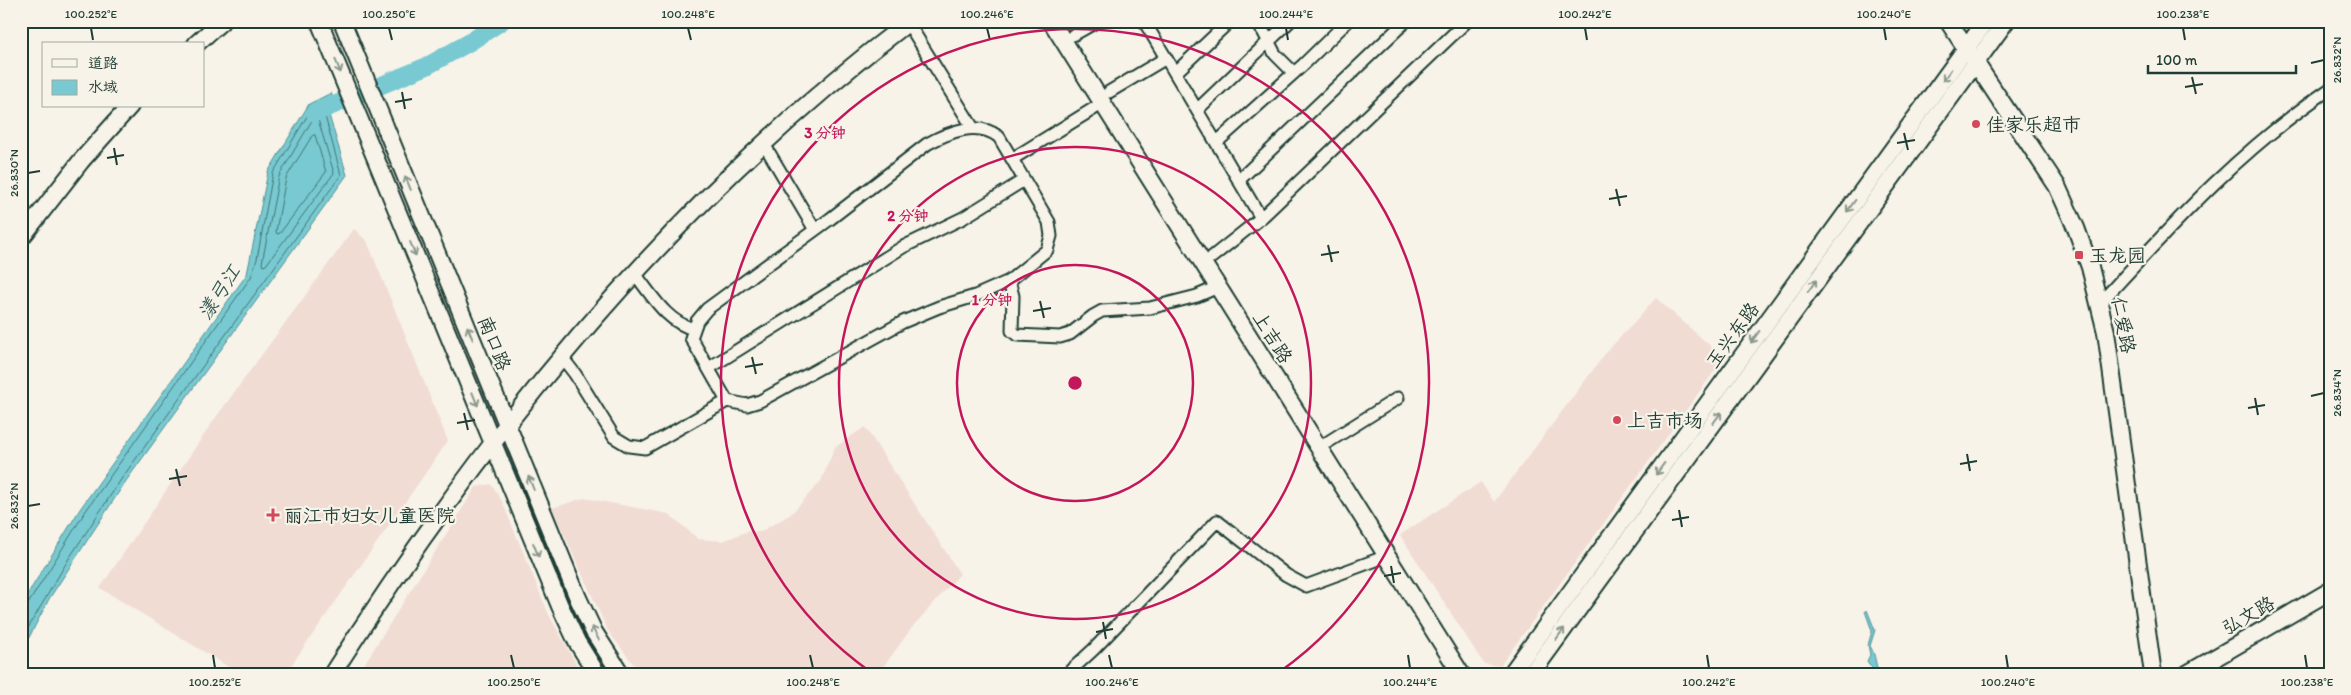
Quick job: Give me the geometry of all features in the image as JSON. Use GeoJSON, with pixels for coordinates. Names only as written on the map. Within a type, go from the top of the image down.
{"type":"FeatureCollection","features":[{"type":"Feature","properties":{"kind":"main road"},"geometry":{"type":"LineString","coordinates":[[198,42],[222,21]]}},
{"type":"Feature","properties":{"kind":"main road"},"geometry":{"type":"LineString","coordinates":[[319,21],[568,624],[597,674]]}},
{"type":"Feature","properties":{"kind":"main road","name":"南口路"},"geometry":{"type":"LineString","coordinates":[[342,21],[582,607],[599,640],[621,674]]}},
{"type":"Feature","properties":{"kind":"main road","name":"上吉路"},"geometry":{"type":"LineString","coordinates":[[1051,21],[1106,98],[1212,257],[1474,674]]}},
{"type":"Feature","properties":{"kind":"main road","name":"上吉路"},"geometry":{"type":"LineString","coordinates":[[1064,21],[1106,98],[1218,287],[1461,674]]}},
{"type":"Feature","properties":{"kind":"main road","name":"仁爱路"},"geometry":{"type":"LineString","coordinates":[[1948,21],[2048,172],[2064,200],[2079,236],[2100,303],[2113,379],[2154,674]]}},
{"type":"Feature","properties":{"kind":"main road","name":"玉兴东路"},"geometry":{"type":"LineString","coordinates":[[1511,674],[1986,21]]}},
{"type":"Feature","properties":{"kind":"main road","name":"玉兴东路"},"geometry":{"type":"LineString","coordinates":[[1531,674],[2006,21]]}},
{"type":"Feature","properties":{"kind":"main road"},"geometry":{"type":"LineString","coordinates":[[504,418],[702,203],[764,144],[904,22]]}},
{"type":"Feature","properties":{"kind":"main road"},"geometry":{"type":"LineString","coordinates":[[320,674],[390,566],[605,291],[722,169],[803,94],[904,22]]}},
{"type":"Feature","properties":{"kind":"main road"},"geometry":{"type":"LineString","coordinates":[[21,238],[81,161],[128,108]]}},
{"type":"Feature","properties":{"kind":"main road"},"geometry":{"type":"LineString","coordinates":[[332,674],[490,436]]}},
{"type":"Feature","properties":{"kind":"main road","name":"弘文路"},"geometry":{"type":"LineString","coordinates":[[2187,674],[2330,590]]}},
{"type":"Feature","properties":{"kind":"main road","name":"弘文路"},"geometry":{"type":"LineString","coordinates":[[2206,674],[2330,602]]}},
{"type":"Feature","properties":{"kind":"street"},"geometry":{"type":"LineString","coordinates":[[1073,35],[1098,21]]}},
{"type":"Feature","properties":{"kind":"street"},"geometry":{"type":"LineString","coordinates":[[1144,21],[1261,218]]}},
{"type":"Feature","properties":{"kind":"street"},"geometry":{"type":"LineString","coordinates":[[1175,73],[1230,21]]}},
{"type":"Feature","properties":{"kind":"street"},"geometry":{"type":"LineString","coordinates":[[1255,21],[1275,54],[1294,73]]}},
{"type":"Feature","properties":{"kind":"street"},"geometry":{"type":"LineString","coordinates":[[1197,110],[1290,21]]}},
{"type":"Feature","properties":{"kind":"street"},"geometry":{"type":"LineString","coordinates":[[1217,142],[1294,73],[1348,21]]}},
{"type":"Feature","properties":{"kind":"street"},"geometry":{"type":"LineString","coordinates":[[1239,180],[1406,21]]}},
{"type":"Feature","properties":{"kind":"street"},"geometry":{"type":"LineString","coordinates":[[904,22],[972,128]]}},
{"type":"Feature","properties":{"kind":"street"},"geometry":{"type":"LineString","coordinates":[[1212,257],[1261,218],[1464,22]]}},
{"type":"Feature","properties":{"kind":"street"},"geometry":{"type":"LineString","coordinates":[[1012,159],[1166,58]]}},
{"type":"Feature","properties":{"kind":"street"},"geometry":{"type":"LineString","coordinates":[[2100,303],[2191,203],[2218,177],[2276,129],[2330,89]]}},
{"type":"Feature","properties":{"kind":"street"},"geometry":{"type":"LineString","coordinates":[[561,356],[575,374],[614,437],[629,446],[645,448],[728,401],[746,404],[760,401],[903,322],[939,307],[975,296],[1009,281],[1047,250],[1050,244],[1049,222],[1003,142],[994,134],[984,129],[972,128],[945,135],[927,144],[815,230],[707,309],[694,329],[691,338],[728,401]]}},
{"type":"Feature","properties":{"kind":"street"},"geometry":{"type":"LineString","coordinates":[[764,144],[815,230]]}},
{"type":"Feature","properties":{"kind":"street"},"geometry":{"type":"LineString","coordinates":[[709,368],[903,247],[963,218],[1024,180]]}},
{"type":"Feature","properties":{"kind":"street"},"geometry":{"type":"LineString","coordinates":[[635,274],[668,317],[682,326],[694,329]]}},
{"type":"Feature","properties":{"kind":"street"},"geometry":{"type":"LineString","coordinates":[[1009,281],[1013,296],[1012,331],[1017,335],[1052,338],[1070,334],[1102,311],[1150,308],[1197,296],[1218,287]]}},
{"type":"Feature","properties":{"kind":"street"},"geometry":{"type":"LineString","coordinates":[[1328,442],[1398,398]]}},
{"type":"Feature","properties":{"kind":"street"},"geometry":{"type":"LineString","coordinates":[[1067,674],[1094,649],[1217,521],[1286,575],[1306,586],[1387,556]]}},
{"type":"Feature","properties":{"kind":"shaded area","name":"丽江市妇女儿童医院"},"geometry":{"type":"Polygon","coordinates":[[[354,229],[367,241],[448,441],[285,674],[240,674],[100,588],[214,420],[354,229]]]}},
{"type":"Feature","properties":{"kind":"shaded area","name":"上吉市场"},"geometry":{"type":"Polygon","coordinates":[[[1656,298],[1724,358],[1500,666],[1484,664],[1400,535],[1481,482],[1494,502],[1605,354],[1656,298]]]}},
{"type":"Feature","properties":{"kind":"shaded area"},"geometry":{"type":"Polygon","coordinates":[[[865,427],[960,574],[914,625],[878,674],[641,674],[608,631],[552,508],[584,498],[669,514],[698,539],[723,541],[748,531],[760,532],[791,514],[821,481],[835,447],[865,427]]]}},
{"type":"Feature","properties":{"kind":"shaded area"},"geometry":{"type":"Polygon","coordinates":[[[491,484],[502,501],[549,615],[582,674],[358,674],[476,487],[491,484]]]}},
{"type":"Feature","properties":{"kind":"water"},"geometry":{"type":"Polygon","coordinates":[[[331,93],[338,111],[329,115],[347,175],[126,481],[49,599],[21,653],[21,605],[80,509],[247,274],[268,172],[309,104],[331,93]]]}},
{"type":"Feature","properties":{"kind":"water"},"geometry":{"type":"Polygon","coordinates":[[[1867,610],[1875,630],[1870,646],[1879,674],[1876,674],[1867,661],[1870,655],[1868,645],[1872,631],[1865,611],[1867,610]]]}},
{"type":"Feature","properties":{"kind":"waterway","name":"漾弓江"},"geometry":{"type":"LineString","coordinates":[[315,113],[427,66],[470,42],[502,21]]}},
{"type":"Feature","properties":{"kind":"place","name":"佳家乐超市"},"geometry":{"type":"Point","coordinates":[1976,124]}},
{"type":"Feature","properties":{"kind":"place","name":"玉龙园"},"geometry":{"type":"Point","coordinates":[2079,255]}},
{"type":"Feature","properties":{"kind":"place","name":"上吉市场"},"geometry":{"type":"Point","coordinates":[1617,420]}},
{"type":"Feature","properties":{"kind":"place","name":"丽江市妇女儿童医院"},"geometry":{"type":"Point","coordinates":[273,515]}}]}
